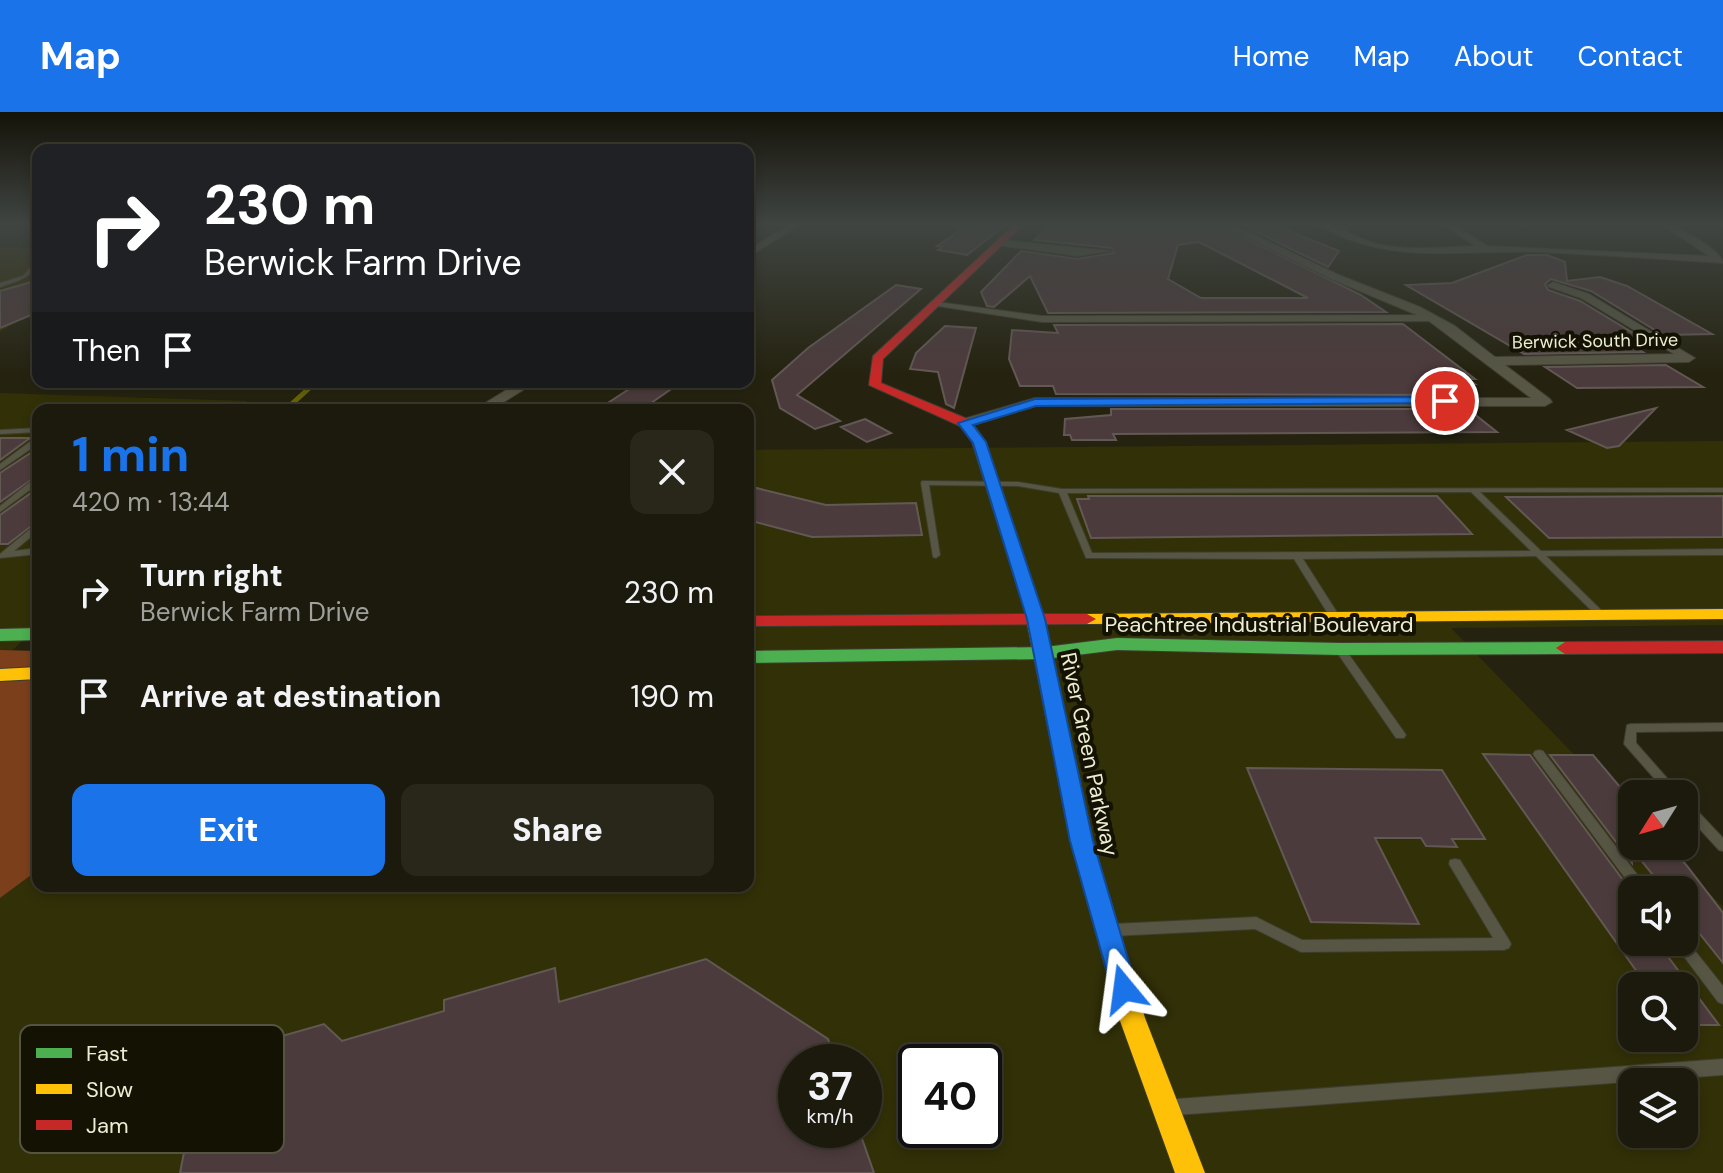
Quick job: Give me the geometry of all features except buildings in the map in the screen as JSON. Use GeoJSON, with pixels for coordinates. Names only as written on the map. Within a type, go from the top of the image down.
{"type":"FeatureCollection","features":[{"type":"Feature","properties":{"kind":"main road"},"geometry":{"type":"LineString","coordinates":[[965,423],[875,385],[877,358],[969,274]]}},
{"type":"Feature","properties":{"kind":"main road","name":"River Green Parkway"},"geometry":{"type":"LineString","coordinates":[[965,423],[979,442],[1036,619],[1082,841],[1132,1018],[1190,1173]]}},
{"type":"Feature","properties":{"kind":"main road","name":"Peachtree Industrial Boulevard"},"geometry":{"type":"LineString","coordinates":[[754,621],[1723,614]]}},
{"type":"Feature","properties":{"kind":"main road"},"geometry":{"type":"LineString","coordinates":[[0,635],[32,634]]}},
{"type":"Feature","properties":{"kind":"main road","name":"Peachtree Industrial Boulevard"},"geometry":{"type":"LineString","coordinates":[[754,657],[1045,653],[1117,644],[1340,649],[1723,647]]}},
{"type":"Feature","properties":{"kind":"main road"},"geometry":{"type":"LineString","coordinates":[[0,675],[32,673]]}},
{"type":"Feature","properties":{"kind":"street"},"geometry":{"type":"LineString","coordinates":[[965,423],[1035,402],[1545,402],[1431,318],[1333,274]]}},
{"type":"Feature","properties":{"kind":"street","name":"Berwick South Drive"},"geometry":{"type":"LineString","coordinates":[[1492,361],[1689,358],[1585,296],[1553,285]]}},
{"type":"Feature","properties":{"kind":"street"},"geometry":{"type":"LineString","coordinates":[[937,305],[1042,319],[1431,318]]}},
{"type":"Feature","properties":{"kind":"street"},"geometry":{"type":"LineString","coordinates":[[491,404],[519,388]]}},
{"type":"Feature","properties":{"kind":"lane"},"geometry":{"type":"LineString","coordinates":[[0,285],[28,274]]}},
{"type":"Feature","properties":{"kind":"lane"},"geometry":{"type":"LineString","coordinates":[[0,432],[32,430]]}},
{"type":"Feature","properties":{"kind":"lane"},"geometry":{"type":"LineString","coordinates":[[0,468],[32,444]]}},
{"type":"Feature","properties":{"kind":"lane"},"geometry":{"type":"LineString","coordinates":[[936,555],[925,483],[993,483],[1062,491],[1723,490]]}},
{"type":"Feature","properties":{"kind":"lane"},"geometry":{"type":"LineString","coordinates":[[0,510],[32,485]]}},
{"type":"Feature","properties":{"kind":"lane"},"geometry":{"type":"LineString","coordinates":[[1473,490],[1600,614]]}},
{"type":"Feature","properties":{"kind":"lane"},"geometry":{"type":"LineString","coordinates":[[1062,491],[1089,556],[1723,552]]}},
{"type":"Feature","properties":{"kind":"lane"},"geometry":{"type":"LineString","coordinates":[[2,556],[32,532]]}},
{"type":"Feature","properties":{"kind":"lane"},"geometry":{"type":"LineString","coordinates":[[2,556],[32,552]]}},
{"type":"Feature","properties":{"kind":"lane"},"geometry":{"type":"LineString","coordinates":[[1297,556],[1335,617]]}},
{"type":"Feature","properties":{"kind":"lane"},"geometry":{"type":"LineString","coordinates":[[1340,649],[1400,735]]}},
{"type":"Feature","properties":{"kind":"lane"},"geometry":{"type":"LineString","coordinates":[[1662,780],[1630,744],[1631,728],[1723,727]]}},
{"type":"Feature","properties":{"kind":"lane"},"geometry":{"type":"LineString","coordinates":[[1539,754],[1631,876]]}},
{"type":"Feature","properties":{"kind":"lane"},"geometry":{"type":"LineString","coordinates":[[1698,819],[1723,846]]}},
{"type":"Feature","properties":{"kind":"lane"},"geometry":{"type":"LineString","coordinates":[[1107,930],[1256,923],[1301,946],[1504,944],[1455,864]]}},
{"type":"Feature","properties":{"kind":"lane"},"geometry":{"type":"LineString","coordinates":[[1692,956],[1723,997]]}},
{"type":"Feature","properties":{"kind":"lane"},"geometry":{"type":"LineString","coordinates":[[1166,1108],[1723,1067]]}},
{"type":"Feature","properties":{"kind":"shaded area"},"geometry":{"type":"Polygon","coordinates":[[[0,274],[32,274],[32,313],[0,332],[0,274]]]}},
{"type":"Feature","properties":{"kind":"shaded area"},"geometry":{"type":"Polygon","coordinates":[[[0,393],[247,401],[244,404],[32,404],[32,630],[13,650],[0,650],[0,393]]]}},
{"type":"Feature","properties":{"kind":"shaded area"},"geometry":{"type":"Polygon","coordinates":[[[1723,441],[1723,625],[1451,628],[1618,800],[1618,860],[1677,860],[1693,876],[1618,876],[1618,956],[1698,956],[1698,882],[1723,907],[1723,1173],[0,1173],[0,898],[32,874],[32,892],[754,892],[754,450],[1723,441]]]}},
{"type":"Feature","properties":{"kind":"shaded area"},"geometry":{"type":"Polygon","coordinates":[[[0,650],[32,651],[32,874],[0,898],[0,650]]]}},
{"type":"Feature","properties":{"kind":"waterway"},"geometry":{"type":"LineString","coordinates":[[292,404],[309,388]]}},
{"type":"Feature","properties":{"kind":"traffic: fast"},"geometry":{"type":"LineString","coordinates":[[0,635],[32,634]]}},
{"type":"Feature","properties":{"kind":"traffic: fast"},"geometry":{"type":"LineString","coordinates":[[754,657],[1045,653],[1117,644],[1340,649],[1565,648]]}},
{"type":"Feature","properties":{"kind":"traffic: slow"},"geometry":{"type":"LineString","coordinates":[[1034,613],[1082,841],[1132,1018],[1190,1173]]}},
{"type":"Feature","properties":{"kind":"traffic: slow"},"geometry":{"type":"LineString","coordinates":[[1087,619],[1723,614]]}},
{"type":"Feature","properties":{"kind":"traffic: slow"},"geometry":{"type":"LineString","coordinates":[[0,675],[32,673]]}},
{"type":"Feature","properties":{"kind":"traffic: jam"},"geometry":{"type":"LineString","coordinates":[[967,274],[877,358],[875,385],[965,423],[979,442],[1034,613]]}},
{"type":"Feature","properties":{"kind":"traffic: jam"},"geometry":{"type":"LineString","coordinates":[[754,621],[1087,619]]}},
{"type":"Feature","properties":{"kind":"traffic: jam"},"geometry":{"type":"LineString","coordinates":[[1565,648],[1723,647]]}},
{"type":"Feature","properties":{"kind":"route"},"geometry":{"type":"LineString","coordinates":[[1124,989],[1082,841],[1036,619],[979,442],[965,423],[1035,402],[1445,401]]}}]}
